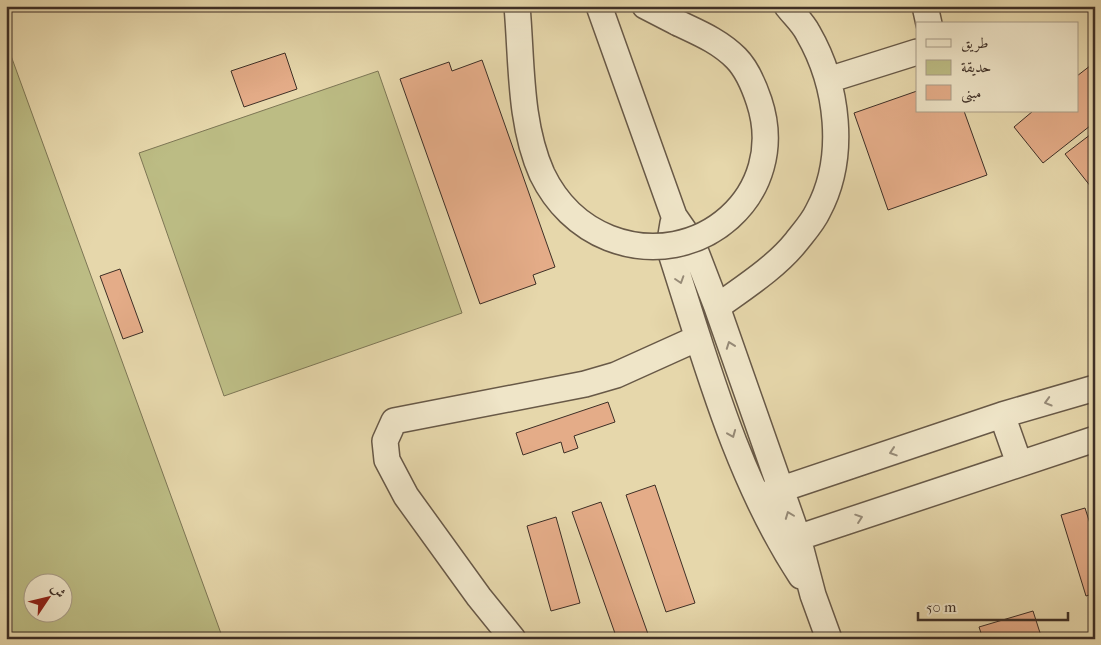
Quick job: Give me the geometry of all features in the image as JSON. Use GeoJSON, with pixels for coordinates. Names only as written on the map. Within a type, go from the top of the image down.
{"type":"FeatureCollection","features":[{"type":"Feature","properties":{"kind":"street"},"geometry":{"type":"LineString","coordinates":[[517,6],[528,134],[543,175],[559,201],[574,218],[596,232],[623,243],[655,248],[681,244],[701,237],[720,226],[742,204],[756,180],[766,147],[764,114],[757,92],[737,59],[714,39],[645,6]]}},
{"type":"Feature","properties":{"kind":"street"},"geometry":{"type":"LineString","coordinates":[[599,6],[674,216],[692,242],[717,307],[741,376],[769,493]]}},
{"type":"Feature","properties":{"kind":"street"},"geometry":{"type":"LineString","coordinates":[[717,307],[769,268],[788,250],[818,212],[832,177],[837,130],[828,80],[808,32],[787,6]]}},
{"type":"Feature","properties":{"kind":"street"},"geometry":{"type":"LineString","coordinates":[[925,6],[929,22]]}},
{"type":"Feature","properties":{"kind":"street"},"geometry":{"type":"LineString","coordinates":[[828,80],[916,52]]}},
{"type":"Feature","properties":{"kind":"street"},"geometry":{"type":"LineString","coordinates":[[674,216],[669,247],[714,386],[769,493],[813,595],[829,639]]}},
{"type":"Feature","properties":{"kind":"street"},"geometry":{"type":"LineString","coordinates":[[513,639],[406,496],[387,460],[384,441],[394,421],[585,384],[616,375],[698,338]]}},
{"type":"Feature","properties":{"kind":"street"},"geometry":{"type":"LineString","coordinates":[[714,386],[741,376]]}},
{"type":"Feature","properties":{"kind":"street"},"geometry":{"type":"LineString","coordinates":[[769,493],[1002,415],[1095,388]]}},
{"type":"Feature","properties":{"kind":"street"},"geometry":{"type":"LineString","coordinates":[[1002,415],[1019,464]]}},
{"type":"Feature","properties":{"kind":"street"},"geometry":{"type":"LineString","coordinates":[[789,541],[1095,439]]}},
{"type":"Feature","properties":{"kind":"green space"},"geometry":{"type":"Polygon","coordinates":[[[6,42],[223,639],[6,639],[6,42]]]}},
{"type":"Feature","properties":{"kind":"green space"},"geometry":{"type":"Polygon","coordinates":[[[378,71],[462,313],[224,396],[139,153],[378,71]]]}},
{"type":"Feature","properties":{"kind":"building"},"geometry":{"type":"Polygon","coordinates":[[[285,53],[297,89],[244,107],[231,71],[285,53]]]}},
{"type":"Feature","properties":{"kind":"building"},"geometry":{"type":"Polygon","coordinates":[[[482,60],[555,267],[533,275],[536,284],[480,304],[400,79],[449,62],[452,71],[482,60]]]}},
{"type":"Feature","properties":{"kind":"building"},"geometry":{"type":"Polygon","coordinates":[[[1095,62],[1095,122],[1043,163],[1014,127],[1032,112],[1078,112],[1078,75],[1095,62]]]}},
{"type":"Feature","properties":{"kind":"building"},"geometry":{"type":"Polygon","coordinates":[[[916,91],[916,112],[964,112],[987,175],[888,210],[854,113],[916,91]]]}},
{"type":"Feature","properties":{"kind":"building"},"geometry":{"type":"Polygon","coordinates":[[[1095,131],[1095,192],[1065,154],[1095,131]]]}},
{"type":"Feature","properties":{"kind":"building"},"geometry":{"type":"Polygon","coordinates":[[[120,269],[143,332],[123,339],[100,276],[120,269]]]}},
{"type":"Feature","properties":{"kind":"building"},"geometry":{"type":"Polygon","coordinates":[[[608,402],[615,422],[574,436],[578,448],[564,453],[561,442],[523,455],[516,433],[608,402]]]}},
{"type":"Feature","properties":{"kind":"building"},"geometry":{"type":"Polygon","coordinates":[[[655,485],[695,603],[666,612],[626,495],[655,485]]]}},
{"type":"Feature","properties":{"kind":"building"},"geometry":{"type":"Polygon","coordinates":[[[601,502],[648,634],[636,639],[617,639],[572,512],[601,502]]]}},
{"type":"Feature","properties":{"kind":"building"},"geometry":{"type":"Polygon","coordinates":[[[1085,508],[1095,539],[1095,593],[1086,596],[1061,515],[1085,508]]]}},
{"type":"Feature","properties":{"kind":"building"},"geometry":{"type":"Polygon","coordinates":[[[556,517],[580,603],[551,611],[527,526],[556,517]]]}},
{"type":"Feature","properties":{"kind":"building"},"geometry":{"type":"Polygon","coordinates":[[[1033,611],[1042,639],[983,639],[979,627],[1033,611]]]}}]}
